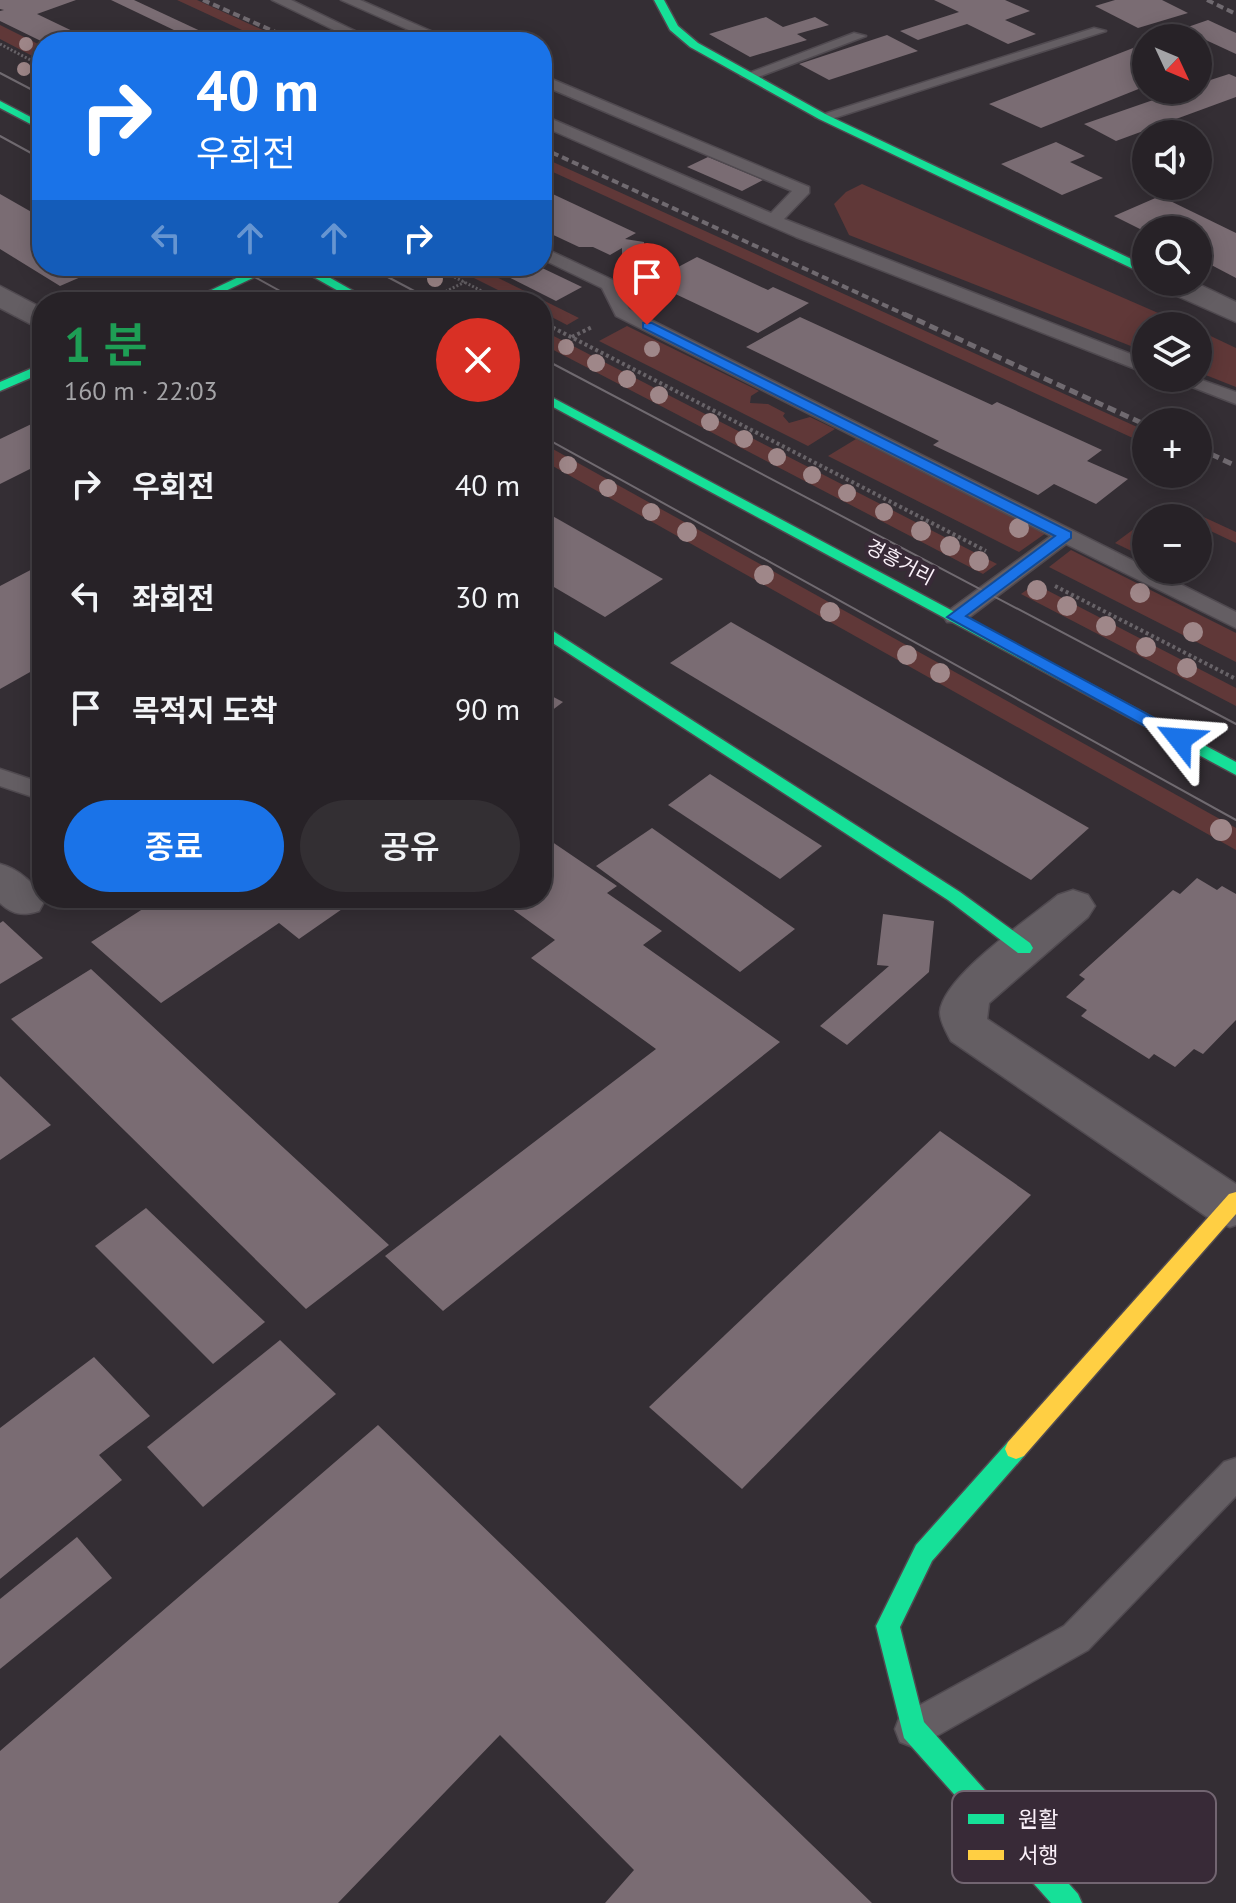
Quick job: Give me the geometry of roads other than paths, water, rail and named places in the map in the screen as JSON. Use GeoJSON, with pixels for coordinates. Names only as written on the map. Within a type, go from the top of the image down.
{"type":"FeatureCollection","features":[{"type":"Feature","properties":{"kind":"street"},"geometry":{"type":"LineString","coordinates":[[659,0],[674,28],[694,45],[748,76],[823,117],[1132,264]]}},
{"type":"Feature","properties":{"kind":"street"},"geometry":{"type":"LineString","coordinates":[[0,104],[32,122]]}},
{"type":"Feature","properties":{"kind":"street"},"geometry":{"type":"LineString","coordinates":[[214,292],[250,276]]}},
{"type":"Feature","properties":{"kind":"street"},"geometry":{"type":"LineString","coordinates":[[319,276],[348,292]]}},
{"type":"Feature","properties":{"kind":"street"},"geometry":{"type":"LineString","coordinates":[[0,295],[32,315]]}},
{"type":"Feature","properties":{"kind":"street"},"geometry":{"type":"LineString","coordinates":[[1200,296],[1236,313]]}},
{"type":"Feature","properties":{"kind":"street"},"geometry":{"type":"LineString","coordinates":[[0,387],[32,373]]}},
{"type":"Feature","properties":{"kind":"street","name":"경흥거리"},"geometry":{"type":"LineString","coordinates":[[552,401],[1236,769]]}},
{"type":"Feature","properties":{"kind":"street"},"geometry":{"type":"LineString","coordinates":[[552,635],[954,896],[1024,948]]}},
{"type":"Feature","properties":{"kind":"street"},"geometry":{"type":"LineString","coordinates":[[969,1791],[913,1729],[888,1626],[924,1553],[1233,1203],[967,1029],[963,1012],[971,993],[1073,906]]}},
{"type":"Feature","properties":{"kind":"street"},"geometry":{"type":"LineString","coordinates":[[1051,1883],[1069,1903]]}},
{"type":"Feature","properties":{"kind":"lane"},"geometry":{"type":"LineString","coordinates":[[279,0],[349,32]]}},
{"type":"Feature","properties":{"kind":"lane"},"geometry":{"type":"LineString","coordinates":[[348,0],[425,32]]}},
{"type":"Feature","properties":{"kind":"lane"},"geometry":{"type":"LineString","coordinates":[[823,117],[1099,31]]}},
{"type":"Feature","properties":{"kind":"lane"},"geometry":{"type":"LineString","coordinates":[[748,76],[859,36]]}},
{"type":"Feature","properties":{"kind":"lane"},"geometry":{"type":"LineString","coordinates":[[552,84],[803,190],[773,221]]}},
{"type":"Feature","properties":{"kind":"lane"},"geometry":{"type":"LineString","coordinates":[[552,124],[773,221],[1132,362]]}},
{"type":"Feature","properties":{"kind":"lane"},"geometry":{"type":"LineString","coordinates":[[552,257],[609,285],[622,312],[1236,621]]}},
{"type":"Feature","properties":{"kind":"lane"},"geometry":{"type":"LineString","coordinates":[[1212,390],[1236,398]]}},
{"type":"Feature","properties":{"kind":"lane"},"geometry":{"type":"LineString","coordinates":[[955,617],[1065,535]]}},
{"type":"Feature","properties":{"kind":"lane"},"geometry":{"type":"LineString","coordinates":[[0,777],[32,788]]}},
{"type":"Feature","properties":{"kind":"lane"},"geometry":{"type":"LineString","coordinates":[[913,1729],[1076,1638],[1236,1473]]}},
{"type":"Feature","properties":{"kind":"tram line"},"geometry":{"type":"LineString","coordinates":[[0,73],[32,90]]}},
{"type":"Feature","properties":{"kind":"tram line"},"geometry":{"type":"LineString","coordinates":[[0,136],[32,154]]}},
{"type":"Feature","properties":{"kind":"tram line"},"geometry":{"type":"LineString","coordinates":[[253,276],[282,292]]}},
{"type":"Feature","properties":{"kind":"tram line"},"geometry":{"type":"LineString","coordinates":[[386,276],[416,292]]}},
{"type":"Feature","properties":{"kind":"tram line"},"geometry":{"type":"LineString","coordinates":[[552,363],[1236,724]]}},
{"type":"Feature","properties":{"kind":"tram line"},"geometry":{"type":"LineString","coordinates":[[552,442],[1236,820]]}},
{"type":"Feature","properties":{"kind":"railway"},"geometry":{"type":"LineString","coordinates":[[203,0],[275,32]]}},
{"type":"Feature","properties":{"kind":"railway"},"geometry":{"type":"LineString","coordinates":[[1207,0],[1236,14]]}},
{"type":"Feature","properties":{"kind":"railway"},"geometry":{"type":"LineString","coordinates":[[552,153],[908,316]]}},
{"type":"Feature","properties":{"kind":"railway"},"geometry":{"type":"LineString","coordinates":[[904,314],[1132,419]]}},
{"type":"Feature","properties":{"kind":"railway"},"geometry":{"type":"LineString","coordinates":[[1212,455],[1236,466]]}}]}
